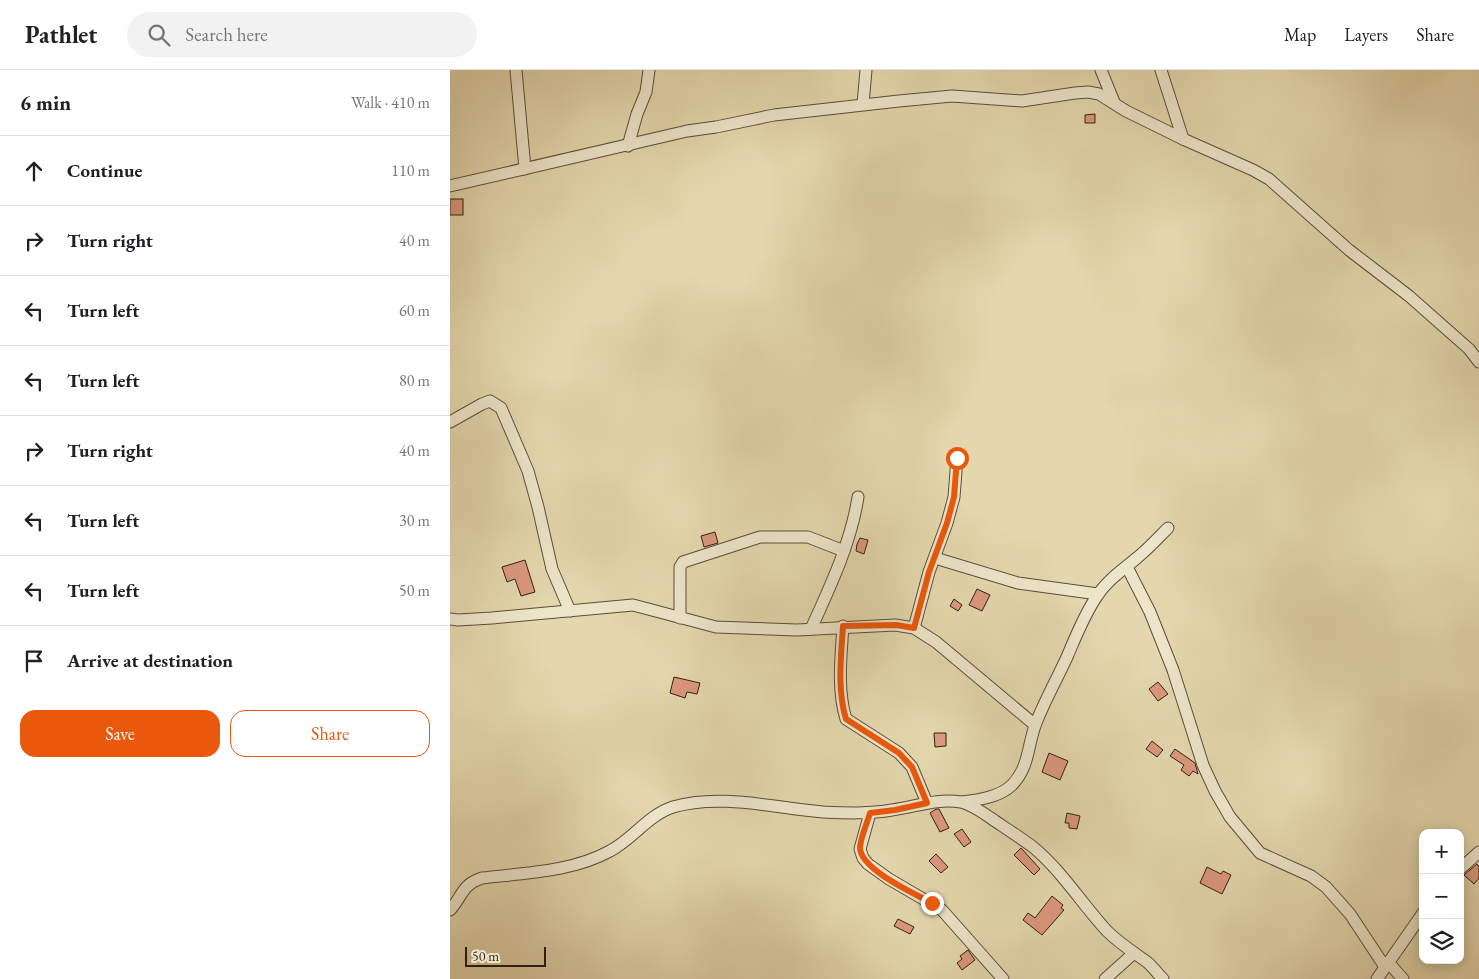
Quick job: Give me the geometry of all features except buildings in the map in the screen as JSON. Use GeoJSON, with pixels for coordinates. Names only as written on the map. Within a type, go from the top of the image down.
{"type":"FeatureCollection","features":[{"type":"Feature","properties":{"kind":"street"},"geometry":{"type":"LineString","coordinates":[[516,70],[525,169]]}},
{"type":"Feature","properties":{"kind":"street"},"geometry":{"type":"LineString","coordinates":[[628,146],[637,114],[646,92],[649,70]]}},
{"type":"Feature","properties":{"kind":"street"},"geometry":{"type":"LineString","coordinates":[[863,104],[866,70]]}},
{"type":"Feature","properties":{"kind":"street"},"geometry":{"type":"LineString","coordinates":[[1101,70],[1114,102]]}},
{"type":"Feature","properties":{"kind":"street"},"geometry":{"type":"LineString","coordinates":[[1161,70],[1183,139]]}},
{"type":"Feature","properties":{"kind":"street"},"geometry":{"type":"LineString","coordinates":[[450,186],[686,131],[774,115],[952,96],[1022,101],[1088,92],[1099,94],[1126,111],[1269,179],[1343,246],[1409,296],[1469,349],[1479,362]]}},
{"type":"Feature","properties":{"kind":"street"},"geometry":{"type":"LineString","coordinates":[[450,422],[490,400],[501,408],[528,471],[552,569],[570,610]]}},
{"type":"Feature","properties":{"kind":"street"},"geometry":{"type":"LineString","coordinates":[[914,628],[954,497],[957,458]]}},
{"type":"Feature","properties":{"kind":"street"},"geometry":{"type":"LineString","coordinates":[[811,629],[844,551],[854,520],[858,497]]}},
{"type":"Feature","properties":{"kind":"street"},"geometry":{"type":"LineString","coordinates":[[450,910],[466,886],[474,881],[482,878],[562,868],[589,861],[611,851],[626,841],[650,820],[670,808],[689,803],[716,802],[782,806],[812,811],[870,813],[927,803],[962,802],[996,794],[1010,786],[1022,772],[1028,759],[1035,725],[1084,618],[1098,594],[1112,578],[1127,567],[1168,528]]}},
{"type":"Feature","properties":{"kind":"street"},"geometry":{"type":"LineString","coordinates":[[680,618],[680,568],[684,562],[760,537],[808,537],[844,551]]}},
{"type":"Feature","properties":{"kind":"street"},"geometry":{"type":"LineString","coordinates":[[935,558],[1018,583],[1098,594]]}},
{"type":"Feature","properties":{"kind":"street"},"geometry":{"type":"LineString","coordinates":[[1127,567],[1150,612],[1173,670],[1203,766],[1230,817],[1260,853],[1311,876],[1326,888],[1350,914],[1387,965],[1403,979]]}},
{"type":"Feature","properties":{"kind":"street"},"geometry":{"type":"LineString","coordinates":[[450,619],[466,620],[633,605],[716,627],[767,630],[896,625],[914,628],[936,642],[1035,725]]}},
{"type":"Feature","properties":{"kind":"street"},"geometry":{"type":"LineString","coordinates":[[843,626],[841,684],[843,709],[846,719],[899,753],[912,767],[927,803]]}},
{"type":"Feature","properties":{"kind":"street"},"geometry":{"type":"LineString","coordinates":[[962,802],[982,812],[1033,848],[1064,879],[1108,931],[1163,979]]}},
{"type":"Feature","properties":{"kind":"street"},"geometry":{"type":"LineString","coordinates":[[870,813],[860,848],[863,858],[868,864],[889,879],[942,910],[1003,979]]}},
{"type":"Feature","properties":{"kind":"street"},"geometry":{"type":"LineString","coordinates":[[1464,865],[1479,852]]}},
{"type":"Feature","properties":{"kind":"street"},"geometry":{"type":"LineString","coordinates":[[1377,979],[1419,919]]}},
{"type":"Feature","properties":{"kind":"street"},"geometry":{"type":"LineString","coordinates":[[1105,979],[1134,953]]}},
{"type":"Feature","properties":{"kind":"route"},"geometry":{"type":"LineString","coordinates":[[932,903],[889,879],[868,864],[863,858],[860,848],[870,813],[927,803],[912,767],[899,753],[854,726],[846,719],[843,709],[841,684],[841,655],[843,626],[896,625],[914,628],[929,572],[947,523],[954,497],[957,458]]}}]}
